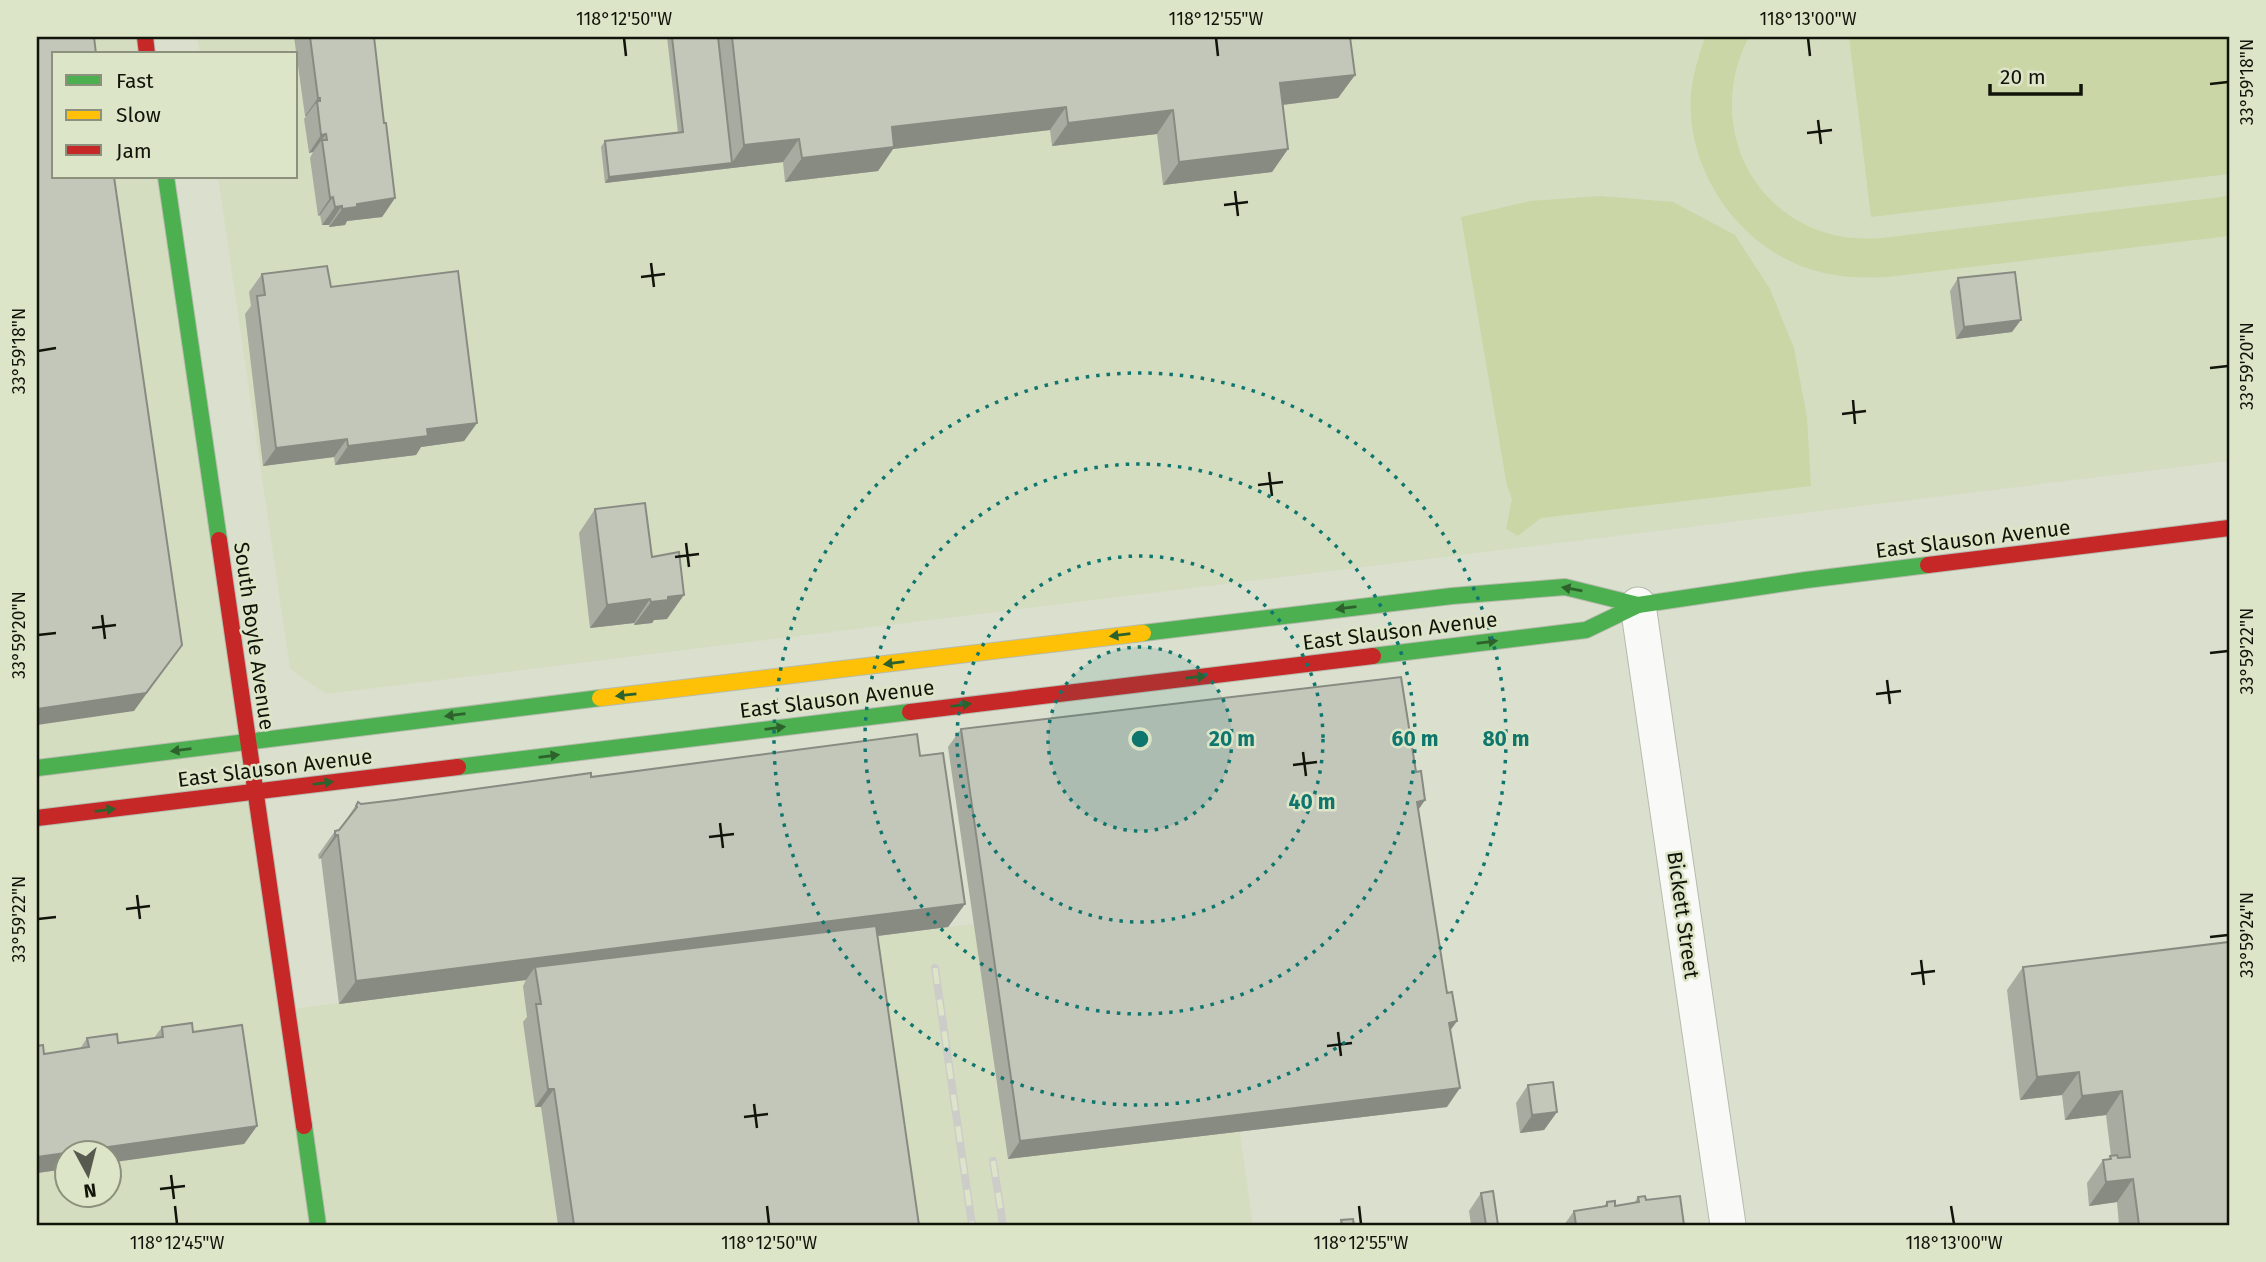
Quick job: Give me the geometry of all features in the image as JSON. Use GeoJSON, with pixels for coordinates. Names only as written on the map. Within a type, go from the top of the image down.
{"type":"FeatureCollection","features":[{"type":"Feature","properties":{"kind":"main road","name":"South Boyle Avenue"},"geometry":{"type":"LineString","coordinates":[[166,178],[318,1225]]}},
{"type":"Feature","properties":{"kind":"main road","name":"East Slauson Avenue"},"geometry":{"type":"LineString","coordinates":[[37,818],[1586,630],[1638,605],[1806,580],[2229,528]]}},
{"type":"Feature","properties":{"kind":"main road","name":"East Slauson Avenue"},"geometry":{"type":"LineString","coordinates":[[37,768],[1452,596],[1565,587],[1638,605]]}},
{"type":"Feature","properties":{"kind":"street","name":"Bickett Street"},"geometry":{"type":"LineString","coordinates":[[1638,605],[1728,1225]]}},
{"type":"Feature","properties":{"kind":"shaded area"},"geometry":{"type":"Polygon","coordinates":[[[37,37],[140,37],[143,52],[52,52],[52,178],[160,178],[283,1010],[1206,895],[1253,1225],[37,1225],[37,37]]]}},
{"type":"Feature","properties":{"kind":"shaded area"},"geometry":{"type":"Polygon","coordinates":[[[197,37],[2229,37],[2229,461],[326,694],[290,669],[218,178],[298,178],[298,52],[200,52],[197,37]]]}},
{"type":"Feature","properties":{"kind":"green space"},"geometry":{"type":"Polygon","coordinates":[[[1705,37],[1749,37],[1737,68],[1732,99],[1734,129],[1742,158],[1757,184],[1777,206],[1803,223],[1834,235],[1882,238],[2229,196],[2229,236],[1887,277],[1843,276],[1799,265],[1772,251],[1748,232],[1727,209],[1710,183],[1699,155],[1692,125],[1691,94],[1705,37]]]}},
{"type":"Feature","properties":{"kind":"green space"},"geometry":{"type":"Polygon","coordinates":[[[1849,37],[2229,37],[2229,174],[1871,217],[1849,37]]]}},
{"type":"Feature","properties":{"kind":"green space"},"geometry":{"type":"Polygon","coordinates":[[[1600,196],[1673,202],[1735,235],[1770,289],[1794,348],[1807,417],[1811,486],[1541,518],[1518,536],[1506,529],[1512,499],[1507,486],[1461,217],[1530,201],[1600,196]]]}},
{"type":"Feature","properties":{"kind":"building"},"geometry":{"type":"Polygon","coordinates":[[[37,37],[94,37],[96,52],[52,52],[52,178],[114,178],[182,645],[146,693],[37,709],[37,37]]]}},
{"type":"Feature","properties":{"kind":"building"},"geometry":{"type":"Polygon","coordinates":[[[310,37],[374,37],[395,198],[342,209],[342,206],[335,207],[333,197],[330,198],[322,140],[327,140],[326,134],[321,135],[317,101],[320,101],[320,98],[310,37]]]}},
{"type":"Feature","properties":{"kind":"building"},"geometry":{"type":"Polygon","coordinates":[[[672,37],[718,37],[732,163],[609,177],[605,141],[683,132],[672,37]]]}},
{"type":"Feature","properties":{"kind":"building"},"geometry":{"type":"Polygon","coordinates":[[[732,37],[1350,37],[1355,75],[1280,83],[1288,149],[1179,162],[1173,110],[1068,123],[1066,107],[892,127],[894,147],[802,158],[799,139],[744,145],[732,37]]]}},
{"type":"Feature","properties":{"kind":"building"},"geometry":{"type":"Polygon","coordinates":[[[327,266],[331,287],[458,271],[477,423],[427,429],[428,436],[348,446],[347,439],[276,448],[257,296],[265,295],[262,274],[327,266]]]}},
{"type":"Feature","properties":{"kind":"building"},"geometry":{"type":"Polygon","coordinates":[[[2015,272],[2021,320],[1964,327],[1958,278],[2015,272]]]}},
{"type":"Feature","properties":{"kind":"building"},"geometry":{"type":"Polygon","coordinates":[[[645,503],[652,557],[679,552],[684,595],[668,597],[668,600],[651,602],[650,599],[607,605],[595,509],[645,503]]]}},
{"type":"Feature","properties":{"kind":"building"},"geometry":{"type":"Polygon","coordinates":[[[1401,677],[1416,772],[1421,771],[1425,800],[1417,802],[1447,993],[1452,992],[1457,1021],[1449,1023],[1460,1088],[1020,1141],[961,729],[1401,677]]]}},
{"type":"Feature","properties":{"kind":"building"},"geometry":{"type":"Polygon","coordinates":[[[917,734],[920,756],[943,753],[965,904],[356,981],[338,835],[335,835],[335,831],[339,830],[358,802],[361,804],[395,800],[591,773],[591,777],[917,734]]]}},
{"type":"Feature","properties":{"kind":"building"},"geometry":{"type":"Polygon","coordinates":[[[876,926],[919,1225],[574,1225],[554,1089],[548,1089],[536,1004],[541,1004],[535,967],[876,926]]]}},
{"type":"Feature","properties":{"kind":"building"},"geometry":{"type":"Polygon","coordinates":[[[2229,942],[2229,1225],[2139,1225],[2133,1179],[2106,1182],[2103,1160],[2117,1155],[2118,1158],[2130,1157],[2122,1091],[2082,1096],[2079,1072],[2037,1077],[2023,967],[2229,942]]]}},
{"type":"Feature","properties":{"kind":"building"},"geometry":{"type":"Polygon","coordinates":[[[192,1023],[193,1032],[242,1025],[257,1126],[122,1145],[122,1140],[52,1140],[52,1155],[37,1157],[37,1046],[43,1045],[44,1054],[89,1047],[87,1038],[117,1034],[118,1043],[163,1037],[162,1027],[192,1023]]]}},
{"type":"Feature","properties":{"kind":"building"},"geometry":{"type":"Polygon","coordinates":[[[1553,1082],[1557,1112],[1532,1115],[1528,1085],[1553,1082]]]}},
{"type":"Feature","properties":{"kind":"building"},"geometry":{"type":"Polygon","coordinates":[[[1493,1191],[1498,1225],[1486,1225],[1481,1193],[1493,1191]]]}},
{"type":"Feature","properties":{"kind":"building"},"geometry":{"type":"Polygon","coordinates":[[[1645,1196],[1646,1200],[1680,1196],[1684,1225],[1576,1225],[1574,1211],[1607,1206],[1607,1202],[1615,1201],[1615,1206],[1639,1202],[1638,1197],[1645,1196]]]}},
{"type":"Feature","properties":{"kind":"building"},"geometry":{"type":"Polygon","coordinates":[[[1353,1219],[1354,1225],[1342,1225],[1341,1220],[1353,1219]]]}},
{"type":"Feature","properties":{"kind":"railway"},"geometry":{"type":"LineString","coordinates":[[935,968],[972,1225]]}},
{"type":"Feature","properties":{"kind":"railway"},"geometry":{"type":"LineString","coordinates":[[993,1161],[1003,1225]]}},
{"type":"Feature","properties":{"kind":"traffic: fast"},"geometry":{"type":"LineString","coordinates":[[166,178],[219,540]]}},
{"type":"Feature","properties":{"kind":"traffic: fast"},"geometry":{"type":"LineString","coordinates":[[1373,656],[1586,630],[1638,605],[1928,565]]}},
{"type":"Feature","properties":{"kind":"traffic: fast"},"geometry":{"type":"LineString","coordinates":[[1143,633],[1452,596],[1565,587],[1638,605]]}},
{"type":"Feature","properties":{"kind":"traffic: fast"},"geometry":{"type":"LineString","coordinates":[[37,768],[600,698]]}},
{"type":"Feature","properties":{"kind":"traffic: fast"},"geometry":{"type":"LineString","coordinates":[[458,767],[910,712]]}},
{"type":"Feature","properties":{"kind":"traffic: fast"},"geometry":{"type":"LineString","coordinates":[[304,1126],[318,1225]]}},
{"type":"Feature","properties":{"kind":"traffic: slow"},"geometry":{"type":"LineString","coordinates":[[600,698],[1143,633]]}},
{"type":"Feature","properties":{"kind":"traffic: jam"},"geometry":{"type":"LineString","coordinates":[[145,37],[147,52]]}},
{"type":"Feature","properties":{"kind":"traffic: jam"},"geometry":{"type":"LineString","coordinates":[[1928,565],[2229,528]]}},
{"type":"Feature","properties":{"kind":"traffic: jam"},"geometry":{"type":"LineString","coordinates":[[219,540],[304,1126]]}},
{"type":"Feature","properties":{"kind":"traffic: jam"},"geometry":{"type":"LineString","coordinates":[[910,712],[1373,656]]}},
{"type":"Feature","properties":{"kind":"traffic: jam"},"geometry":{"type":"LineString","coordinates":[[37,818],[458,767]]}}]}
